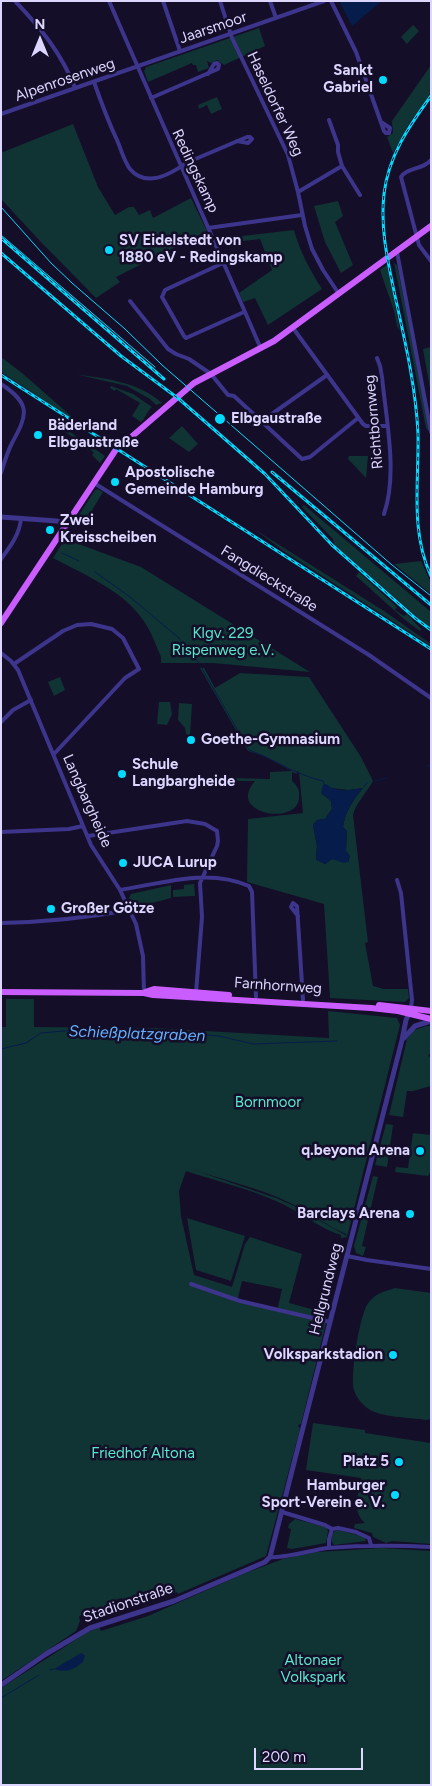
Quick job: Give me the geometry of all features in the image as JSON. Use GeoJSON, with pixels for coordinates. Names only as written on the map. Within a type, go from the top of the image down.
{"type":"FeatureCollection","features":[{"type":"Feature","properties":{"kind":"main road"},"geometry":{"type":"LineString","coordinates":[[1,631],[3,621],[114,451],[190,386],[261,349],[293,328],[431,226]]}},
{"type":"Feature","properties":{"kind":"main road","name":"Farnhornweg"},"geometry":{"type":"LineString","coordinates":[[144,993],[154,989],[303,1000],[410,1011]]}},
{"type":"Feature","properties":{"kind":"main road","name":"Farnhornweg"},"geometry":{"type":"LineString","coordinates":[[1,992],[144,993],[410,1011]]}},
{"type":"Feature","properties":{"kind":"main road"},"geometry":{"type":"LineString","coordinates":[[410,1011],[431,1011]]}},
{"type":"Feature","properties":{"kind":"main road"},"geometry":{"type":"LineString","coordinates":[[410,1011],[431,1020]]}},
{"type":"Feature","properties":{"kind":"street"},"geometry":{"type":"LineString","coordinates":[[14,1],[36,24],[63,60],[76,88]]}},
{"type":"Feature","properties":{"kind":"street","name":"Redingskamp"},"geometry":{"type":"LineString","coordinates":[[109,1],[261,349]]}},
{"type":"Feature","properties":{"kind":"street"},"geometry":{"type":"LineString","coordinates":[[163,1],[180,51]]}},
{"type":"Feature","properties":{"kind":"street","name":"Haseldorfer Weg"},"geometry":{"type":"LineString","coordinates":[[220,1],[231,34],[282,142],[293,171],[302,215],[312,249],[323,270],[340,294]]}},
{"type":"Feature","properties":{"kind":"street"},"geometry":{"type":"LineString","coordinates":[[270,1],[276,18]]}},
{"type":"Feature","properties":{"kind":"street","name":"Jaarsmoor"},"geometry":{"type":"LineString","coordinates":[[137,67],[324,1]]}},
{"type":"Feature","properties":{"kind":"street"},"geometry":{"type":"LineString","coordinates":[[331,1],[356,52],[381,122]]}},
{"type":"Feature","properties":{"kind":"street","name":"Alpenrosenweg"},"geometry":{"type":"LineString","coordinates":[[1,114],[137,67]]}},
{"type":"Feature","properties":{"kind":"street"},"geometry":{"type":"LineString","coordinates":[[151,98],[208,74]]}},
{"type":"Feature","properties":{"kind":"street"},"geometry":{"type":"LineString","coordinates":[[94,82],[105,114],[130,169],[139,176],[150,178],[161,176],[237,141]]}},
{"type":"Feature","properties":{"kind":"street"},"geometry":{"type":"LineString","coordinates":[[329,120],[338,145],[342,166],[360,195]]}},
{"type":"Feature","properties":{"kind":"street"},"geometry":{"type":"LineString","coordinates":[[431,160],[425,166],[401,175],[416,237],[419,245],[431,260]]}},
{"type":"Feature","properties":{"kind":"street"},"geometry":{"type":"LineString","coordinates":[[298,192],[342,166]]}},
{"type":"Feature","properties":{"kind":"street"},"geometry":{"type":"LineString","coordinates":[[208,228],[302,215]]}},
{"type":"Feature","properties":{"kind":"street"},"geometry":{"type":"LineString","coordinates":[[397,252],[431,432]]}},
{"type":"Feature","properties":{"kind":"street"},"geometry":{"type":"LineString","coordinates":[[223,263],[165,290],[162,293],[164,299],[186,338],[244,312]]}},
{"type":"Feature","properties":{"kind":"street"},"geometry":{"type":"LineString","coordinates":[[130,301],[168,349],[189,359],[211,374],[228,395],[234,396],[302,458],[310,457],[358,418]]}},
{"type":"Feature","properties":{"kind":"street"},"geometry":{"type":"LineString","coordinates":[[293,328],[358,418],[366,426],[387,426]]}},
{"type":"Feature","properties":{"kind":"street","name":"Richtbornweg"},"geometry":{"type":"LineString","coordinates":[[376,358],[382,377],[390,453],[387,506],[384,514]]}},
{"type":"Feature","properties":{"kind":"street"},"geometry":{"type":"LineString","coordinates":[[262,421],[328,375]]}},
{"type":"Feature","properties":{"kind":"street"},"geometry":{"type":"LineString","coordinates":[[1,384],[20,399],[24,421],[9,451],[1,474]]}},
{"type":"Feature","properties":{"kind":"street","name":"Fangdieckstraße"},"geometry":{"type":"LineString","coordinates":[[94,482],[369,654],[431,698]]}},
{"type":"Feature","properties":{"kind":"street"},"geometry":{"type":"LineString","coordinates":[[1,517],[57,521],[66,524]]}},
{"type":"Feature","properties":{"kind":"street"},"geometry":{"type":"LineString","coordinates":[[1,559],[14,540],[21,518]]}},
{"type":"Feature","properties":{"kind":"street"},"geometry":{"type":"LineString","coordinates":[[14,664],[63,631],[77,625],[90,624],[112,629],[122,638],[138,669],[125,678],[54,754]]}},
{"type":"Feature","properties":{"kind":"street","name":"Langbargheide"},"geometry":{"type":"LineString","coordinates":[[1,653],[18,670],[91,845],[120,890],[136,924],[144,964],[144,993]]}},
{"type":"Feature","properties":{"kind":"street"},"geometry":{"type":"LineString","coordinates":[[1,722],[13,710],[30,700]]}},
{"type":"Feature","properties":{"kind":"street"},"geometry":{"type":"LineString","coordinates":[[88,836],[178,821],[196,821],[215,829],[218,840],[200,884],[202,917],[196,993]]}},
{"type":"Feature","properties":{"kind":"street"},"geometry":{"type":"LineString","coordinates":[[1,832],[69,829],[83,826]]}},
{"type":"Feature","properties":{"kind":"street"},"geometry":{"type":"LineString","coordinates":[[120,890],[204,876],[245,884],[251,887],[256,997]]}},
{"type":"Feature","properties":{"kind":"street","name":"Hellgrundweg"},"geometry":{"type":"LineString","coordinates":[[270,1557],[410,1011],[412,1000],[402,893],[397,880]]}},
{"type":"Feature","properties":{"kind":"street"},"geometry":{"type":"LineString","coordinates":[[1,923],[38,922],[129,910]]}},
{"type":"Feature","properties":{"kind":"street"},"geometry":{"type":"LineString","coordinates":[[298,916],[303,1000]]}},
{"type":"Feature","properties":{"kind":"street"},"geometry":{"type":"LineString","coordinates":[[402,1040],[415,1026],[431,1020]]}},
{"type":"Feature","properties":{"kind":"street"},"geometry":{"type":"LineString","coordinates":[[347,1256],[363,1260],[431,1269]]}},
{"type":"Feature","properties":{"kind":"street"},"geometry":{"type":"LineString","coordinates":[[192,1284],[240,1301],[330,1322]]}},
{"type":"Feature","properties":{"kind":"street"},"geometry":{"type":"LineString","coordinates":[[282,1512],[325,1525],[332,1529],[344,1529],[361,1534],[369,1538],[371,1545]]}},
{"type":"Feature","properties":{"kind":"street"},"geometry":{"type":"LineString","coordinates":[[329,1548],[332,1529]]}},
{"type":"Feature","properties":{"kind":"street"},"geometry":{"type":"LineString","coordinates":[[270,1557],[329,1548],[371,1545],[431,1547]]}},
{"type":"Feature","properties":{"kind":"street","name":"Stadionstraße"},"geometry":{"type":"LineString","coordinates":[[1,1685],[46,1654],[90,1628],[174,1601],[264,1562],[270,1557]]}},
{"type":"Feature","properties":{"kind":"green space"},"geometry":{"type":"Polygon","coordinates":[[[413,25],[419,31],[407,44],[401,37],[413,25]]]}},
{"type":"Feature","properties":{"kind":"green space"},"geometry":{"type":"Polygon","coordinates":[[[259,28],[265,46],[224,65],[217,60],[211,63],[207,61],[209,68],[198,72],[196,65],[192,63],[148,82],[144,71],[146,67],[259,28]]]}},
{"type":"Feature","properties":{"kind":"green space"},"geometry":{"type":"Polygon","coordinates":[[[431,65],[431,93],[410,122],[393,153],[387,137],[393,133],[392,121],[431,65]]]}},
{"type":"Feature","properties":{"kind":"green space"},"geometry":{"type":"Polygon","coordinates":[[[217,97],[222,109],[211,114],[207,105],[199,109],[198,105],[217,97]]]}},
{"type":"Feature","properties":{"kind":"green space","name":"SV Eidelstedt von 1880 eV - Redingskamp"},"geometry":{"type":"Polygon","coordinates":[[[73,124],[98,187],[115,215],[129,207],[134,207],[139,215],[150,210],[153,218],[191,198],[207,231],[116,277],[120,282],[96,298],[1,199],[1,150],[3,152],[73,124]]]}},
{"type":"Feature","properties":{"kind":"green space"},"geometry":{"type":"Polygon","coordinates":[[[338,201],[343,216],[335,222],[353,265],[341,273],[325,242],[314,206],[338,201]]]}},
{"type":"Feature","properties":{"kind":"green space"},"geometry":{"type":"Polygon","coordinates":[[[294,230],[306,261],[322,289],[268,325],[255,298],[243,302],[239,293],[272,270],[260,239],[219,244],[216,239],[294,230]]]}},
{"type":"Feature","properties":{"kind":"green space"},"geometry":{"type":"Polygon","coordinates":[[[394,263],[397,265],[431,433],[426,428],[394,263]]]}},
{"type":"Feature","properties":{"kind":"green space"},"geometry":{"type":"Polygon","coordinates":[[[387,265],[400,331],[380,270],[387,265]]]}},
{"type":"Feature","properties":{"kind":"green space"},"geometry":{"type":"Polygon","coordinates":[[[431,347],[431,394],[423,349],[431,347]]]}},
{"type":"Feature","properties":{"kind":"green space"},"geometry":{"type":"Polygon","coordinates":[[[1,357],[22,373],[71,416],[1,372],[1,357]]]}},
{"type":"Feature","properties":{"kind":"green space"},"geometry":{"type":"Polygon","coordinates":[[[75,374],[132,385],[162,403],[156,405],[150,399],[127,386],[75,374]]]}},
{"type":"Feature","properties":{"kind":"green space"},"geometry":{"type":"Polygon","coordinates":[[[111,386],[133,394],[152,407],[141,422],[132,416],[140,403],[116,389],[115,391],[110,388],[111,386]]]}},
{"type":"Feature","properties":{"kind":"green space"},"geometry":{"type":"Polygon","coordinates":[[[182,426],[198,444],[189,452],[169,438],[182,426]]]}},
{"type":"Feature","properties":{"kind":"green space"},"geometry":{"type":"Polygon","coordinates":[[[63,427],[105,456],[100,463],[92,455],[94,453],[89,448],[87,450],[87,447],[81,442],[79,445],[76,443],[77,440],[61,429],[63,427]]]}},
{"type":"Feature","properties":{"kind":"green space"},"geometry":{"type":"Polygon","coordinates":[[[349,456],[368,456],[366,478],[348,459],[349,456]]]}},
{"type":"Feature","properties":{"kind":"green space"},"geometry":{"type":"Polygon","coordinates":[[[98,489],[103,492],[86,520],[82,518],[76,527],[72,526],[95,490],[98,489]]]}},
{"type":"Feature","properties":{"kind":"green space"},"geometry":{"type":"Polygon","coordinates":[[[304,505],[431,612],[431,629],[334,544],[333,539],[302,507],[304,505]]]}},
{"type":"Feature","properties":{"kind":"green space"},"geometry":{"type":"Polygon","coordinates":[[[254,529],[384,611],[431,644],[431,646],[285,552],[254,529]]]}},
{"type":"Feature","properties":{"kind":"green space","name":"Klgv. 229 Rispenweg e.V."},"geometry":{"type":"Polygon","coordinates":[[[65,539],[141,567],[310,672],[213,663],[161,663],[161,657],[144,621],[132,607],[112,590],[53,558],[65,539]]]}},
{"type":"Feature","properties":{"kind":"green space"},"geometry":{"type":"Polygon","coordinates":[[[421,561],[431,583],[431,594],[394,564],[421,561]]]}},
{"type":"Feature","properties":{"kind":"green space"},"geometry":{"type":"Polygon","coordinates":[[[359,572],[397,607],[395,610],[404,616],[407,614],[421,629],[420,631],[405,620],[356,576],[359,572]]]}},
{"type":"Feature","properties":{"kind":"green space"},"geometry":{"type":"Polygon","coordinates":[[[200,668],[204,668],[215,688],[240,673],[309,677],[361,757],[373,781],[353,815],[368,942],[365,943],[373,986],[384,989],[408,989],[409,998],[405,1002],[330,998],[324,904],[247,882],[248,819],[303,813],[299,772],[297,771],[297,774],[292,772],[292,781],[297,787],[299,799],[295,807],[287,812],[276,814],[255,808],[249,802],[248,792],[255,781],[230,781],[230,778],[270,779],[270,772],[292,771],[264,756],[248,751],[200,668]],[[330,788],[321,793],[331,801],[332,809],[325,819],[317,820],[313,825],[317,846],[316,858],[325,864],[332,859],[348,862],[350,856],[346,851],[347,831],[343,827],[350,806],[363,788],[349,790],[330,788]]]}},
{"type":"Feature","properties":{"kind":"green space"},"geometry":{"type":"Polygon","coordinates":[[[60,677],[65,690],[54,696],[48,682],[60,677]]]}},
{"type":"Feature","properties":{"kind":"green space"},"geometry":{"type":"Polygon","coordinates":[[[159,702],[170,702],[172,714],[167,725],[157,724],[159,702]]]}},
{"type":"Feature","properties":{"kind":"green space"},"geometry":{"type":"Polygon","coordinates":[[[179,703],[192,704],[190,736],[186,734],[185,728],[178,720],[179,703]]]}},
{"type":"Feature","properties":{"kind":"green space"},"geometry":{"type":"Polygon","coordinates":[[[194,884],[195,896],[173,897],[173,890],[184,889],[184,885],[194,884]]]}},
{"type":"Feature","properties":{"kind":"green space"},"geometry":{"type":"Polygon","coordinates":[[[171,885],[171,898],[133,908],[129,898],[131,894],[171,885]]]}},
{"type":"Feature","properties":{"kind":"green space"},"geometry":{"type":"Polygon","coordinates":[[[6,999],[34,999],[34,1027],[153,1028],[329,1038],[328,1011],[397,1018],[400,1025],[347,1237],[341,1238],[341,1235],[324,1228],[265,1196],[186,1171],[179,1191],[181,1216],[194,1275],[232,1287],[245,1244],[250,1237],[302,1254],[289,1303],[326,1313],[326,1323],[301,1424],[298,1425],[300,1429],[266,1556],[178,1594],[177,1592],[155,1598],[154,1594],[124,1603],[122,1598],[107,1602],[108,1607],[79,1616],[80,1621],[76,1631],[1,1681],[1,1027],[6,1027],[6,999]],[[191,1169],[276,1198],[347,1236],[306,1211],[280,1198],[191,1169]],[[242,1281],[237,1302],[277,1311],[282,1289],[242,1281]]]}},
{"type":"Feature","properties":{"kind":"green space"},"geometry":{"type":"Polygon","coordinates":[[[431,1026],[431,1052],[428,1056],[431,1057],[431,1086],[407,1091],[403,1117],[389,1115],[407,1039],[414,1030],[431,1026]]]}},
{"type":"Feature","properties":{"kind":"green space"},"geometry":{"type":"Polygon","coordinates":[[[386,1124],[393,1125],[387,1167],[375,1165],[386,1124]]]}},
{"type":"Feature","properties":{"kind":"green space","name":"q.beyond Arena"},"geometry":{"type":"Polygon","coordinates":[[[413,1133],[431,1135],[431,1171],[428,1176],[395,1172],[396,1167],[408,1168],[413,1133]]]}},
{"type":"Feature","properties":{"kind":"green space"},"geometry":{"type":"Polygon","coordinates":[[[373,1176],[378,1177],[362,1246],[366,1247],[363,1256],[356,1253],[354,1246],[373,1176]]]}},
{"type":"Feature","properties":{"kind":"green space"},"geometry":{"type":"Polygon","coordinates":[[[187,1218],[245,1236],[231,1281],[196,1270],[187,1218]]]}},
{"type":"Feature","properties":{"kind":"green space","name":"Volksparkstadion"},"geometry":{"type":"Polygon","coordinates":[[[395,1288],[431,1293],[431,1419],[379,1414],[367,1408],[354,1390],[354,1360],[364,1312],[372,1298],[395,1288]]]}},
{"type":"Feature","properties":{"kind":"green space","name":"Hamburger Sport-Verein e. V."},"geometry":{"type":"Polygon","coordinates":[[[313,1423],[365,1430],[365,1433],[431,1443],[431,1544],[392,1541],[386,1543],[373,1537],[372,1533],[354,1528],[355,1524],[365,1523],[357,1508],[361,1478],[306,1470],[313,1423]]]}},
{"type":"Feature","properties":{"kind":"green space"},"geometry":{"type":"Polygon","coordinates":[[[295,1519],[326,1527],[328,1531],[326,1543],[292,1549],[287,1548],[291,1529],[288,1528],[289,1524],[295,1519]]]}},
{"type":"Feature","properties":{"kind":"green space"},"geometry":{"type":"Polygon","coordinates":[[[338,1530],[362,1536],[366,1541],[334,1545],[331,1541],[331,1536],[333,1532],[338,1530]]]}},
{"type":"Feature","properties":{"kind":"green space","name":"Altonaer Volkspark"},"geometry":{"type":"Polygon","coordinates":[[[383,1548],[431,1551],[431,1785],[1,1785],[1,1688],[86,1633],[99,1627],[101,1631],[148,1616],[243,1574],[283,1559],[317,1552],[383,1548]]]}},
{"type":"Feature","properties":{"kind":"water"},"geometry":{"type":"Polygon","coordinates":[[[343,1],[382,1],[352,26],[340,3],[343,1]]]}},
{"type":"Feature","properties":{"kind":"water"},"geometry":{"type":"Polygon","coordinates":[[[326,784],[339,790],[363,788],[350,806],[344,821],[343,827],[347,831],[346,851],[350,856],[348,862],[344,863],[332,859],[325,864],[316,858],[317,846],[313,825],[317,820],[325,819],[332,809],[331,801],[321,793],[323,785],[326,784]]]}},
{"type":"Feature","properties":{"kind":"water"},"geometry":{"type":"Polygon","coordinates":[[[81,1653],[85,1655],[83,1662],[76,1667],[66,1671],[54,1669],[81,1653]]]}},
{"type":"Feature","properties":{"kind":"waterway"},"geometry":{"type":"LineString","coordinates":[[62,553],[79,561]]}},
{"type":"Feature","properties":{"kind":"waterway"},"geometry":{"type":"LineString","coordinates":[[95,572],[130,597],[179,638],[199,663]]}},
{"type":"Feature","properties":{"kind":"waterway"},"geometry":{"type":"LineString","coordinates":[[201,667],[249,750],[304,775],[323,781],[325,786]]}},
{"type":"Feature","properties":{"kind":"waterway"},"geometry":{"type":"LineString","coordinates":[[375,781],[387,778]]}},
{"type":"Feature","properties":{"kind":"waterway"},"geometry":{"type":"LineString","coordinates":[[364,787],[367,783]]}},
{"type":"Feature","properties":{"kind":"waterway","name":"Schießplatzgraben"},"geometry":{"type":"LineString","coordinates":[[1,1049],[26,1043],[41,1033],[76,1030],[113,1036],[168,1033],[194,1034],[219,1036],[253,1044],[337,1041]]}},
{"type":"Feature","properties":{"kind":"waterway"},"geometry":{"type":"LineString","coordinates":[[50,1670],[54,1669]]}},
{"type":"Feature","properties":{"kind":"waterway"},"geometry":{"type":"LineString","coordinates":[[1,1698],[39,1675]]}},
{"type":"Feature","properties":{"kind":"tram line"},"geometry":{"type":"LineString","coordinates":[[1,207],[51,263],[162,365],[392,565],[431,596]]}},
{"type":"Feature","properties":{"kind":"tram line"},"geometry":{"type":"LineString","coordinates":[[1,235],[155,367]]}},
{"type":"Feature","properties":{"kind":"railway"},"geometry":{"type":"LineString","coordinates":[[431,96],[408,130],[395,155],[386,180],[383,207],[387,258],[415,399],[418,434],[418,524],[424,559],[431,576]]}},
{"type":"Feature","properties":{"kind":"railway"},"geometry":{"type":"LineString","coordinates":[[1,238],[164,379]]}},
{"type":"Feature","properties":{"kind":"railway"},"geometry":{"type":"LineString","coordinates":[[1,253],[121,356],[179,399],[265,474],[332,545],[431,630]]}},
{"type":"Feature","properties":{"kind":"railway"},"geometry":{"type":"LineString","coordinates":[[1,375],[431,649]]}},
{"type":"Feature","properties":{"kind":"railway"},"geometry":{"type":"LineString","coordinates":[[272,472],[431,605]]}},
{"type":"Feature","properties":{"kind":"place","name":"Sankt Gabriel"},"geometry":{"type":"Point","coordinates":[383,80]}},
{"type":"Feature","properties":{"kind":"place","name":"SV Eidelstedt von 1880 eV - Redingskamp"},"geometry":{"type":"Point","coordinates":[109,250]}},
{"type":"Feature","properties":{"kind":"place","name":"Elbgaustraße"},"geometry":{"type":"Point","coordinates":[220,419]}},
{"type":"Feature","properties":{"kind":"place","name":"Bäderland Elbgaustraße"},"geometry":{"type":"Point","coordinates":[38,435]}},
{"type":"Feature","properties":{"kind":"place","name":"Apostolische Gemeinde Hamburg"},"geometry":{"type":"Point","coordinates":[115,482]}},
{"type":"Feature","properties":{"kind":"place","name":"Zwei Kreisscheiben"},"geometry":{"type":"Point","coordinates":[50,530]}},
{"type":"Feature","properties":{"kind":"place","name":"Goethe-Gymnasium"},"geometry":{"type":"Point","coordinates":[191,740]}},
{"type":"Feature","properties":{"kind":"place","name":"Schule Langbargheide"},"geometry":{"type":"Point","coordinates":[122,774]}},
{"type":"Feature","properties":{"kind":"place","name":"JUCA Lurup"},"geometry":{"type":"Point","coordinates":[123,863]}},
{"type":"Feature","properties":{"kind":"place","name":"Großer Götze"},"geometry":{"type":"Point","coordinates":[51,909]}},
{"type":"Feature","properties":{"kind":"place","name":"q.beyond Arena"},"geometry":{"type":"Point","coordinates":[420,1151]}},
{"type":"Feature","properties":{"kind":"place","name":"Barclays Arena"},"geometry":{"type":"Point","coordinates":[410,1214]}},
{"type":"Feature","properties":{"kind":"place","name":"Volksparkstadion"},"geometry":{"type":"Point","coordinates":[393,1355]}},
{"type":"Feature","properties":{"kind":"place","name":"Platz 5"},"geometry":{"type":"Point","coordinates":[399,1462]}},
{"type":"Feature","properties":{"kind":"place","name":"Hamburger Sport-Verein e. V."},"geometry":{"type":"Point","coordinates":[395,1495]}},
{"type":"Feature","properties":{"kind":"park label","name":"Bornmoor"},"geometry":{"type":"Point","coordinates":[268,1103]}},
{"type":"Feature","properties":{"kind":"park label","name":"Friedhof Altona"},"geometry":{"type":"Point","coordinates":[143,1454]}}]}
